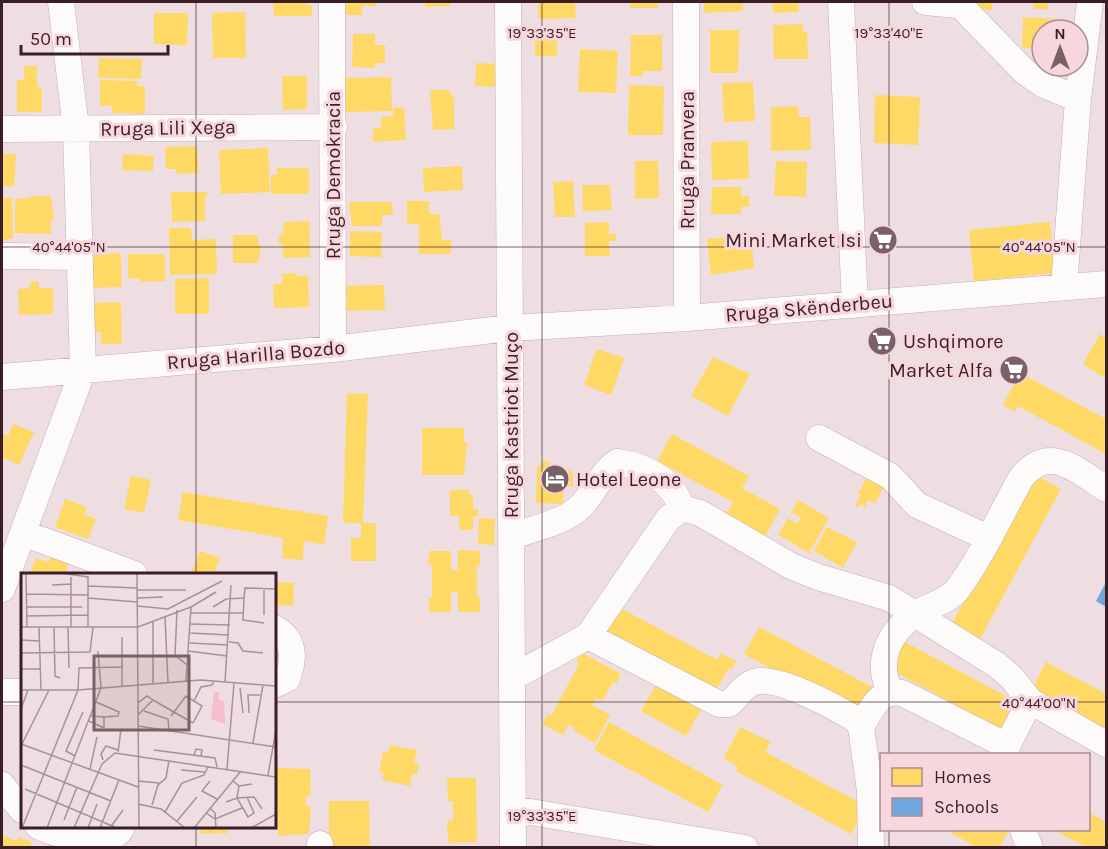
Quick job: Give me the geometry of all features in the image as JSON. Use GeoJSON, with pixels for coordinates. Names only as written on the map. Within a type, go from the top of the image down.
{"type":"FeatureCollection","features":[{"type":"Feature","properties":{"kind":"street"},"geometry":{"type":"LineString","coordinates":[[2,589],[83,370],[76,129],[61,2]]}},
{"type":"Feature","properties":{"kind":"street","name":"Rruga Demokracia"},"geometry":{"type":"LineString","coordinates":[[332,2],[333,349]]}},
{"type":"Feature","properties":{"kind":"street","name":"Rruga Kastriot Muço"},"geometry":{"type":"LineString","coordinates":[[508,2],[513,848]]}},
{"type":"Feature","properties":{"kind":"street","name":"Rruga Pranvera"},"geometry":{"type":"LineString","coordinates":[[686,2],[687,318]]}},
{"type":"Feature","properties":{"kind":"street"},"geometry":{"type":"LineString","coordinates":[[841,2],[855,305]]}},
{"type":"Feature","properties":{"kind":"street"},"geometry":{"type":"LineString","coordinates":[[925,2],[958,3],[1025,72],[1044,85],[1078,99]]}},
{"type":"Feature","properties":{"kind":"street"},"geometry":{"type":"LineString","coordinates":[[1064,287],[1078,99],[1090,2]]}},
{"type":"Feature","properties":{"kind":"street","name":"Rruga Lili Xega"},"geometry":{"type":"LineString","coordinates":[[2,129],[334,127]]}},
{"type":"Feature","properties":{"kind":"street"},"geometry":{"type":"LineString","coordinates":[[2,256],[79,257]]}},
{"type":"Feature","properties":{"kind":"street","name":"Rruga Skënderbeu"},"geometry":{"type":"LineString","coordinates":[[510,328],[687,318],[1107,284]]}},
{"type":"Feature","properties":{"kind":"street","name":"Rruga Harilla Bozdo"},"geometry":{"type":"LineString","coordinates":[[2,377],[333,349],[510,328]]}},
{"type":"Feature","properties":{"kind":"street"},"geometry":{"type":"LineString","coordinates":[[819,438],[890,476],[917,505],[988,538]]}},
{"type":"Feature","properties":{"kind":"street"},"geometry":{"type":"LineString","coordinates":[[891,691],[883,676],[883,657],[896,632],[916,614],[954,594],[1021,478],[1031,466],[1045,460],[1064,463],[1107,489]]}},
{"type":"Feature","properties":{"kind":"street"},"geometry":{"type":"LineString","coordinates":[[512,536],[567,517],[582,505],[605,471],[617,462],[631,464],[664,480],[675,491],[682,508]]}},
{"type":"Feature","properties":{"kind":"street"},"geometry":{"type":"LineString","coordinates":[[682,508],[700,513],[791,566],[818,577],[873,591],[916,614],[997,665],[1012,678],[1030,700],[1107,744]]}},
{"type":"Feature","properties":{"kind":"street"},"geometry":{"type":"LineString","coordinates":[[513,677],[588,636],[668,519],[682,508]]}},
{"type":"Feature","properties":{"kind":"street"},"geometry":{"type":"LineString","coordinates":[[23,533],[131,573]]}},
{"type":"Feature","properties":{"kind":"street"},"geometry":{"type":"LineString","coordinates":[[276,629],[285,635],[291,643],[292,657],[287,679],[276,685]]}},
{"type":"Feature","properties":{"kind":"street"},"geometry":{"type":"LineString","coordinates":[[588,636],[719,704],[729,704],[753,682],[771,682],[809,696],[848,715],[861,727],[870,791],[871,848]]}},
{"type":"Feature","properties":{"kind":"street"},"geometry":{"type":"LineString","coordinates":[[861,727],[882,695],[891,691],[902,693],[1007,750],[1030,700]]}},
{"type":"Feature","properties":{"kind":"street"},"geometry":{"type":"LineString","coordinates":[[2,692],[21,692]]}},
{"type":"Feature","properties":{"kind":"street"},"geometry":{"type":"LineString","coordinates":[[2,785],[21,809]]}},
{"type":"Feature","properties":{"kind":"street"},"geometry":{"type":"LineString","coordinates":[[513,809],[745,848]]}},
{"type":"Feature","properties":{"kind":"street"},"geometry":{"type":"LineString","coordinates":[[43,828],[60,835],[101,843],[110,843],[117,838],[121,828]]}},
{"type":"Feature","properties":{"kind":"street"},"geometry":{"type":"LineString","coordinates":[[1023,831],[1030,848]]}},
{"type":"Feature","properties":{"kind":"building: Homes"},"geometry":{"type":"Polygon","coordinates":[[[273,2],[306,2],[306,5],[312,5],[312,16],[274,16],[273,2]]]}},
{"type":"Feature","properties":{"kind":"building: Homes"},"geometry":{"type":"Polygon","coordinates":[[[346,2],[376,2],[376,6],[362,6],[362,15],[346,15],[346,2]]]}},
{"type":"Feature","properties":{"kind":"building: Homes"},"geometry":{"type":"Polygon","coordinates":[[[425,2],[451,2],[451,6],[425,7],[425,2]]]}},
{"type":"Feature","properties":{"kind":"building: Homes"},"geometry":{"type":"Polygon","coordinates":[[[538,2],[575,2],[576,18],[539,19],[538,2]]]}},
{"type":"Feature","properties":{"kind":"building: Homes"},"geometry":{"type":"Polygon","coordinates":[[[630,2],[658,2],[658,8],[630,8],[630,2]]]}},
{"type":"Feature","properties":{"kind":"building: Homes"},"geometry":{"type":"Polygon","coordinates":[[[704,2],[743,2],[743,11],[704,13],[704,2]]]}},
{"type":"Feature","properties":{"kind":"building: Homes"},"geometry":{"type":"Polygon","coordinates":[[[772,2],[798,2],[799,12],[773,13],[772,2]]]}},
{"type":"Feature","properties":{"kind":"building: Homes"},"geometry":{"type":"Polygon","coordinates":[[[976,2],[992,2],[992,10],[976,10],[976,2]]]}},
{"type":"Feature","properties":{"kind":"building: Homes"},"geometry":{"type":"Polygon","coordinates":[[[1034,2],[1048,2],[1047,10],[1033,9],[1034,2]]]}},
{"type":"Feature","properties":{"kind":"building: Homes"},"geometry":{"type":"Polygon","coordinates":[[[245,12],[246,58],[213,58],[212,13],[245,12]]]}},
{"type":"Feature","properties":{"kind":"building: Homes"},"geometry":{"type":"Polygon","coordinates":[[[154,13],[188,13],[187,45],[154,44],[154,13]]]}},
{"type":"Feature","properties":{"kind":"building: Homes"},"geometry":{"type":"Polygon","coordinates":[[[1023,17],[1040,18],[1030,18],[1030,48],[1022,48],[1023,17]]]}},
{"type":"Feature","properties":{"kind":"building: Homes"},"geometry":{"type":"Polygon","coordinates":[[[803,24],[803,32],[807,32],[808,59],[774,59],[773,25],[803,24]]]}},
{"type":"Feature","properties":{"kind":"building: Homes"},"geometry":{"type":"Polygon","coordinates":[[[535,28],[557,28],[557,56],[535,56],[535,28]]]}},
{"type":"Feature","properties":{"kind":"building: Homes"},"geometry":{"type":"Polygon","coordinates":[[[710,30],[739,30],[738,73],[710,73],[710,30]]]}},
{"type":"Feature","properties":{"kind":"building: Homes"},"geometry":{"type":"Polygon","coordinates":[[[353,34],[375,34],[375,45],[385,45],[385,63],[375,63],[375,68],[352,67],[353,34]]]}},
{"type":"Feature","properties":{"kind":"building: Homes"},"geometry":{"type":"Polygon","coordinates":[[[631,35],[662,35],[662,71],[643,71],[643,76],[630,76],[631,35]]]}},
{"type":"Feature","properties":{"kind":"building: Homes"},"geometry":{"type":"Polygon","coordinates":[[[580,49],[618,51],[616,93],[578,92],[580,49]]]}},
{"type":"Feature","properties":{"kind":"building: Homes"},"geometry":{"type":"Polygon","coordinates":[[[99,58],[142,59],[141,79],[98,78],[99,58]]]}},
{"type":"Feature","properties":{"kind":"building: Homes"},"geometry":{"type":"Polygon","coordinates":[[[476,63],[497,64],[496,87],[475,86],[476,63]]]}},
{"type":"Feature","properties":{"kind":"building: Homes"},"geometry":{"type":"Polygon","coordinates":[[[24,66],[37,66],[37,87],[42,87],[42,112],[17,112],[17,80],[24,80],[24,66]]]}},
{"type":"Feature","properties":{"kind":"building: Homes"},"geometry":{"type":"Polygon","coordinates":[[[282,76],[307,76],[307,109],[283,110],[282,76]]]}},
{"type":"Feature","properties":{"kind":"building: Homes"},"geometry":{"type":"Polygon","coordinates":[[[391,77],[392,111],[344,112],[344,78],[391,77]]]}},
{"type":"Feature","properties":{"kind":"building: Homes"},"geometry":{"type":"Polygon","coordinates":[[[100,80],[137,81],[137,86],[145,86],[145,114],[112,113],[112,106],[100,106],[100,80]]]}},
{"type":"Feature","properties":{"kind":"building: Homes"},"geometry":{"type":"Polygon","coordinates":[[[753,82],[755,121],[724,122],[722,83],[753,82]]]}},
{"type":"Feature","properties":{"kind":"building: Homes"},"geometry":{"type":"Polygon","coordinates":[[[629,85],[664,86],[663,135],[628,135],[629,85]]]}},
{"type":"Feature","properties":{"kind":"building: Homes"},"geometry":{"type":"Polygon","coordinates":[[[430,90],[450,90],[451,97],[454,97],[454,129],[433,130],[430,90]]]}},
{"type":"Feature","properties":{"kind":"building: Homes"},"geometry":{"type":"Polygon","coordinates":[[[875,95],[920,97],[918,145],[874,143],[875,95]]]}},
{"type":"Feature","properties":{"kind":"building: Homes"},"geometry":{"type":"Polygon","coordinates":[[[798,106],[798,117],[810,117],[811,150],[771,151],[771,107],[798,106]]]}},
{"type":"Feature","properties":{"kind":"building: Homes"},"geometry":{"type":"Polygon","coordinates":[[[404,107],[406,140],[373,142],[373,128],[381,128],[381,117],[393,116],[393,108],[404,107]]]}},
{"type":"Feature","properties":{"kind":"building: Homes"},"geometry":{"type":"Polygon","coordinates":[[[748,141],[749,179],[712,180],[711,142],[748,141]]]}},
{"type":"Feature","properties":{"kind":"building: Homes"},"geometry":{"type":"Polygon","coordinates":[[[197,146],[199,173],[177,174],[176,169],[166,169],[165,147],[197,146]]]}},
{"type":"Feature","properties":{"kind":"building: Homes"},"geometry":{"type":"Polygon","coordinates":[[[268,148],[270,192],[221,194],[219,150],[268,148]]]}},
{"type":"Feature","properties":{"kind":"building: Homes"},"geometry":{"type":"Polygon","coordinates":[[[2,154],[16,154],[14,186],[2,186],[2,154]]]}},
{"type":"Feature","properties":{"kind":"building: Homes"},"geometry":{"type":"Polygon","coordinates":[[[123,154],[154,156],[153,171],[122,170],[123,154]]]}},
{"type":"Feature","properties":{"kind":"building: Homes"},"geometry":{"type":"Polygon","coordinates":[[[635,161],[658,161],[659,198],[635,199],[635,161]]]}},
{"type":"Feature","properties":{"kind":"building: Homes"},"geometry":{"type":"Polygon","coordinates":[[[776,161],[807,162],[806,197],[774,196],[776,161]]]}},
{"type":"Feature","properties":{"kind":"building: Homes"},"geometry":{"type":"Polygon","coordinates":[[[462,166],[463,190],[424,192],[423,168],[462,166]]]}},
{"type":"Feature","properties":{"kind":"building: Homes"},"geometry":{"type":"Polygon","coordinates":[[[277,168],[309,168],[309,194],[271,194],[271,175],[277,175],[277,168]]]}},
{"type":"Feature","properties":{"kind":"building: Homes"},"geometry":{"type":"Polygon","coordinates":[[[573,181],[575,217],[555,217],[553,182],[573,181]]]}},
{"type":"Feature","properties":{"kind":"building: Homes"},"geometry":{"type":"Polygon","coordinates":[[[582,185],[610,185],[612,210],[583,211],[582,185]]]}},
{"type":"Feature","properties":{"kind":"building: Homes"},"geometry":{"type":"Polygon","coordinates":[[[712,187],[741,187],[741,196],[749,196],[749,207],[741,207],[741,214],[711,214],[712,187]]]}},
{"type":"Feature","properties":{"kind":"building: Homes"},"geometry":{"type":"Polygon","coordinates":[[[171,192],[207,192],[205,221],[172,222],[171,192]]]}},
{"type":"Feature","properties":{"kind":"building: Homes"},"geometry":{"type":"Polygon","coordinates":[[[30,196],[51,196],[54,220],[51,220],[51,234],[15,233],[15,199],[30,198],[30,196]]]}},
{"type":"Feature","properties":{"kind":"building: Homes"},"geometry":{"type":"Polygon","coordinates":[[[2,198],[12,198],[13,238],[2,241],[2,198]]]}},
{"type":"Feature","properties":{"kind":"building: Homes"},"geometry":{"type":"Polygon","coordinates":[[[407,201],[429,201],[429,214],[439,214],[442,240],[451,240],[451,254],[419,254],[419,224],[407,224],[407,201]]]}},
{"type":"Feature","properties":{"kind":"building: Homes"},"geometry":{"type":"Polygon","coordinates":[[[349,202],[392,202],[393,215],[382,215],[382,226],[352,226],[349,202]]]}},
{"type":"Feature","properties":{"kind":"building: Homes"},"geometry":{"type":"Polygon","coordinates":[[[309,221],[310,257],[283,258],[283,244],[279,244],[279,235],[283,235],[283,222],[309,221]]]}},
{"type":"Feature","properties":{"kind":"building: Homes"},"geometry":{"type":"Polygon","coordinates":[[[609,222],[609,234],[616,234],[616,241],[609,241],[610,256],[585,256],[585,223],[609,222]]]}},
{"type":"Feature","properties":{"kind":"building: Homes"},"geometry":{"type":"Polygon","coordinates":[[[1050,222],[1055,273],[974,281],[969,230],[1050,222]]]}},
{"type":"Feature","properties":{"kind":"building: Homes"},"geometry":{"type":"Polygon","coordinates":[[[169,228],[191,228],[192,240],[216,239],[217,274],[170,275],[169,228]]]}},
{"type":"Feature","properties":{"kind":"building: Homes"},"geometry":{"type":"Polygon","coordinates":[[[350,231],[382,232],[381,257],[350,256],[350,231]]]}},
{"type":"Feature","properties":{"kind":"building: Homes"},"geometry":{"type":"Polygon","coordinates":[[[233,235],[258,235],[258,244],[261,244],[258,263],[233,263],[233,235]]]}},
{"type":"Feature","properties":{"kind":"building: Homes"},"geometry":{"type":"Polygon","coordinates":[[[751,235],[754,268],[711,275],[707,239],[751,235]]]}},
{"type":"Feature","properties":{"kind":"building: Homes"},"geometry":{"type":"Polygon","coordinates":[[[121,253],[122,287],[88,288],[84,255],[121,253]]]}},
{"type":"Feature","properties":{"kind":"building: Homes"},"geometry":{"type":"Polygon","coordinates":[[[128,254],[165,254],[165,281],[141,282],[141,279],[128,278],[128,254]]]}},
{"type":"Feature","properties":{"kind":"building: Homes"},"geometry":{"type":"Polygon","coordinates":[[[296,273],[296,276],[308,275],[309,307],[274,308],[273,284],[282,284],[282,274],[296,273]]]}},
{"type":"Feature","properties":{"kind":"building: Homes"},"geometry":{"type":"Polygon","coordinates":[[[209,278],[209,314],[175,314],[175,279],[209,278]]]}},
{"type":"Feature","properties":{"kind":"building: Homes"},"geometry":{"type":"Polygon","coordinates":[[[30,282],[39,282],[39,288],[53,288],[53,314],[19,315],[18,289],[30,288],[30,282]]]}},
{"type":"Feature","properties":{"kind":"building: Homes"},"geometry":{"type":"Polygon","coordinates":[[[384,285],[385,310],[347,311],[346,286],[384,285]]]}},
{"type":"Feature","properties":{"kind":"building: Homes"},"geometry":{"type":"Polygon","coordinates":[[[121,302],[122,344],[101,344],[101,332],[88,332],[91,303],[121,302]]]}},
{"type":"Feature","properties":{"kind":"building: Homes"},"geometry":{"type":"Polygon","coordinates":[[[1100,334],[1106,338],[1106,379],[1083,364],[1100,334]]]}},
{"type":"Feature","properties":{"kind":"building: Homes"},"geometry":{"type":"Polygon","coordinates":[[[600,350],[624,358],[611,395],[584,385],[596,351],[600,350]]]}},
{"type":"Feature","properties":{"kind":"building: Homes"},"geometry":{"type":"Polygon","coordinates":[[[713,357],[750,374],[728,416],[691,396],[713,357]]]}},
{"type":"Feature","properties":{"kind":"building: Homes"},"geometry":{"type":"Polygon","coordinates":[[[1020,373],[1106,419],[1106,454],[1018,406],[1015,412],[1003,405],[1020,373]]]}},
{"type":"Feature","properties":{"kind":"building: Homes"},"geometry":{"type":"Polygon","coordinates":[[[347,393],[368,394],[363,523],[376,523],[376,561],[351,561],[351,538],[361,538],[361,524],[343,522],[347,393]]]}},
{"type":"Feature","properties":{"kind":"building: Homes"},"geometry":{"type":"Polygon","coordinates":[[[13,424],[34,432],[19,465],[2,457],[2,433],[8,436],[13,424]]]}},
{"type":"Feature","properties":{"kind":"building: Homes"},"geometry":{"type":"Polygon","coordinates":[[[422,428],[464,428],[464,442],[467,442],[464,475],[422,475],[422,428]]]}},
{"type":"Feature","properties":{"kind":"building: Homes"},"geometry":{"type":"Polygon","coordinates":[[[672,434],[749,476],[742,488],[780,509],[765,537],[725,515],[733,502],[657,461],[672,434]]]}},
{"type":"Feature","properties":{"kind":"building: Homes","name":"Hotel Leone"},"geometry":{"type":"Polygon","coordinates":[[[542,461],[550,462],[550,468],[563,468],[573,472],[573,487],[564,486],[563,504],[536,503],[537,466],[542,466],[542,461]]]}},
{"type":"Feature","properties":{"kind":"building: Homes"},"geometry":{"type":"Polygon","coordinates":[[[1034,474],[1061,489],[979,641],[951,625],[1034,474]]]}},
{"type":"Feature","properties":{"kind":"building: Homes"},"geometry":{"type":"Polygon","coordinates":[[[131,476],[151,480],[144,513],[124,509],[131,476]]]}},
{"type":"Feature","properties":{"kind":"building: Homes"},"geometry":{"type":"Polygon","coordinates":[[[867,477],[884,486],[875,504],[868,500],[865,507],[861,504],[857,507],[855,506],[861,495],[858,494],[867,477]]]}},
{"type":"Feature","properties":{"kind":"building: Homes"},"geometry":{"type":"Polygon","coordinates":[[[450,490],[469,490],[469,495],[473,495],[473,509],[478,509],[478,516],[473,516],[473,530],[459,530],[459,516],[450,516],[450,490]]]}},
{"type":"Feature","properties":{"kind":"building: Homes"},"geometry":{"type":"Polygon","coordinates":[[[183,492],[328,516],[324,545],[304,541],[303,560],[282,558],[283,538],[178,520],[183,492]]]}},
{"type":"Feature","properties":{"kind":"building: Homes"},"geometry":{"type":"Polygon","coordinates":[[[65,499],[87,507],[84,514],[96,519],[88,539],[55,527],[65,499]]]}},
{"type":"Feature","properties":{"kind":"building: Homes"},"geometry":{"type":"Polygon","coordinates":[[[798,500],[829,518],[809,553],[778,535],[788,518],[796,523],[802,518],[791,512],[798,500]]]}},
{"type":"Feature","properties":{"kind":"building: Homes"},"geometry":{"type":"Polygon","coordinates":[[[479,518],[495,519],[494,545],[478,544],[479,518]]]}},
{"type":"Feature","properties":{"kind":"building: Homes"},"geometry":{"type":"Polygon","coordinates":[[[827,527],[857,542],[843,568],[814,551],[827,527]]]}},
{"type":"Feature","properties":{"kind":"building: Homes"},"geometry":{"type":"Polygon","coordinates":[[[458,550],[480,551],[480,565],[477,565],[477,597],[480,597],[480,612],[458,612],[458,592],[451,592],[451,612],[429,612],[429,598],[432,598],[432,565],[428,565],[429,551],[451,551],[451,570],[458,570],[458,550]]]}},
{"type":"Feature","properties":{"kind":"building: Homes"},"geometry":{"type":"Polygon","coordinates":[[[200,551],[220,558],[214,573],[191,573],[200,551]]]}},
{"type":"Feature","properties":{"kind":"building: Homes"},"geometry":{"type":"Polygon","coordinates":[[[52,553],[70,559],[65,573],[30,573],[36,558],[49,562],[52,553]]]}},
{"type":"Feature","properties":{"kind":"building: Homes"},"geometry":{"type":"Polygon","coordinates":[[[276,582],[294,583],[293,606],[276,605],[276,582]]]}},
{"type":"Feature","properties":{"kind":"building: Homes"},"geometry":{"type":"Polygon","coordinates":[[[615,605],[717,660],[721,653],[736,661],[732,670],[729,668],[714,694],[600,632],[615,605]]]}},
{"type":"Feature","properties":{"kind":"building: Homes"},"geometry":{"type":"Polygon","coordinates":[[[759,627],[874,688],[858,716],[744,654],[759,627]]]}},
{"type":"Feature","properties":{"kind":"building: Homes"},"geometry":{"type":"Polygon","coordinates":[[[903,641],[1017,702],[1002,730],[888,668],[903,641]]]}},
{"type":"Feature","properties":{"kind":"building: Homes"},"geometry":{"type":"Polygon","coordinates":[[[581,652],[621,674],[616,684],[613,682],[603,701],[597,698],[592,705],[610,715],[595,743],[568,725],[563,735],[542,724],[548,714],[551,716],[579,664],[576,662],[581,652]]]}},
{"type":"Feature","properties":{"kind":"building: Homes"},"geometry":{"type":"Polygon","coordinates":[[[1046,662],[1106,694],[1106,729],[1032,689],[1046,662]]]}},
{"type":"Feature","properties":{"kind":"building: Homes"},"geometry":{"type":"Polygon","coordinates":[[[657,683],[702,708],[686,736],[641,711],[657,683]]]}},
{"type":"Feature","properties":{"kind":"building: Homes"},"geometry":{"type":"Polygon","coordinates":[[[609,722],[723,785],[708,812],[594,750],[609,722]]]}},
{"type":"Feature","properties":{"kind":"building: Homes"},"geometry":{"type":"Polygon","coordinates":[[[740,727],[771,742],[765,752],[866,806],[851,834],[736,771],[739,768],[724,758],[740,727]]]}},
{"type":"Feature","properties":{"kind":"building: Homes"},"geometry":{"type":"Polygon","coordinates":[[[390,745],[417,750],[414,763],[419,764],[417,775],[412,774],[410,786],[382,780],[384,772],[379,771],[383,752],[388,753],[390,745]]]}},
{"type":"Feature","properties":{"kind":"building: Homes"},"geometry":{"type":"Polygon","coordinates":[[[277,768],[310,769],[311,795],[306,797],[306,806],[311,807],[309,834],[278,836],[277,768]]]}},
{"type":"Feature","properties":{"kind":"building: Homes"},"geometry":{"type":"Polygon","coordinates":[[[447,778],[476,778],[477,842],[448,843],[447,821],[453,820],[453,801],[448,801],[447,778]]]}},
{"type":"Feature","properties":{"kind":"building: Homes"},"geometry":{"type":"Polygon","coordinates":[[[329,801],[369,801],[370,848],[329,848],[329,801]]]}},
{"type":"Feature","properties":{"kind":"building: Homes"},"geometry":{"type":"Polygon","coordinates":[[[1090,813],[1106,822],[1106,848],[1088,848],[1056,831],[1090,831],[1090,813]]]}},
{"type":"Feature","properties":{"kind":"building: Homes"},"geometry":{"type":"Polygon","coordinates":[[[201,828],[228,828],[228,833],[201,834],[201,828]]]}},
{"type":"Feature","properties":{"kind":"building: Homes"},"geometry":{"type":"Polygon","coordinates":[[[948,831],[1008,831],[999,848],[978,848],[948,831]]]}},
{"type":"Feature","properties":{"kind":"building: Homes"},"geometry":{"type":"Polygon","coordinates":[[[2,835],[17,841],[19,837],[32,843],[30,845],[35,848],[2,848],[2,835]]]}},
{"type":"Feature","properties":{"kind":"building: Schools"},"geometry":{"type":"Polygon","coordinates":[[[1106,582],[1106,607],[1096,601],[1106,582]]]}},
{"type":"Feature","properties":{"kind":"place","name":"Mini Market Isi"},"geometry":{"type":"Point","coordinates":[883,240]}},
{"type":"Feature","properties":{"kind":"place","name":"Ushqimore"},"geometry":{"type":"Point","coordinates":[882,341]}},
{"type":"Feature","properties":{"kind":"place","name":"Market Alfa"},"geometry":{"type":"Point","coordinates":[1014,370]}},
{"type":"Feature","properties":{"kind":"place","name":"Hotel Leone"},"geometry":{"type":"Point","coordinates":[555,479]}}]}
